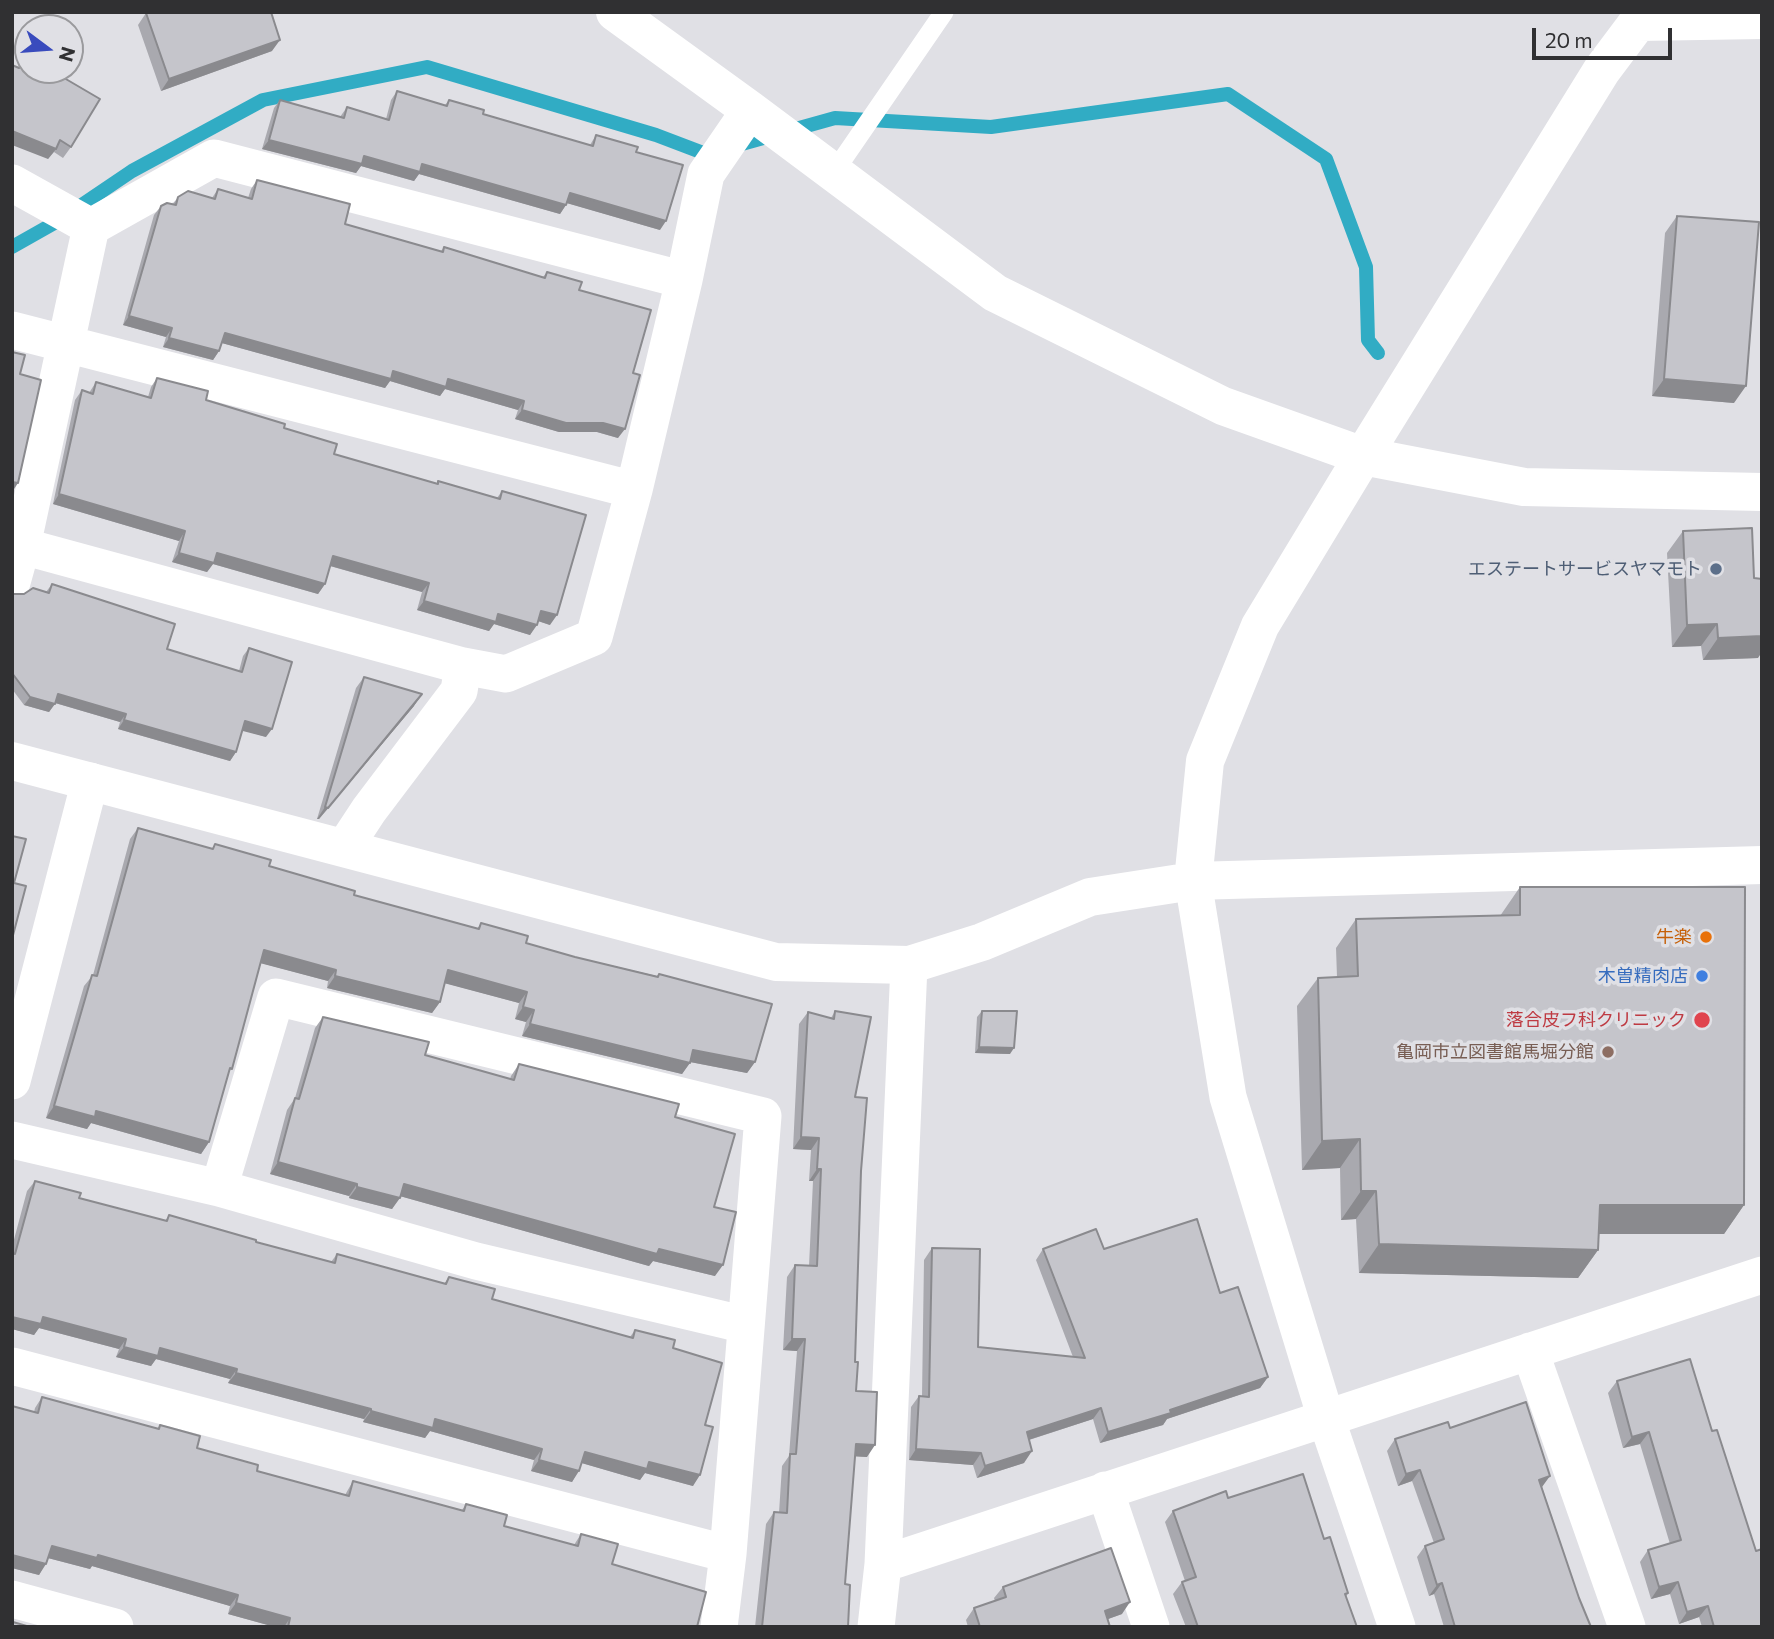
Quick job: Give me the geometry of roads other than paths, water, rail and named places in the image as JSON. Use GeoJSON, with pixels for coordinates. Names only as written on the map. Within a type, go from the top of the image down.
{"type":"FeatureCollection","features":[{"type":"Feature","properties":{"kind":"street"},"geometry":{"type":"LineString","coordinates":[[615,12],[995,293],[1223,407],[1363,456],[1524,487],[1762,492]]}},
{"type":"Feature","properties":{"kind":"street"},"geometry":{"type":"LineString","coordinates":[[1397,1627],[1326,1418],[1228,1097],[1193,881],[1205,761],[1260,626],[1602,70],[1641,17],[1762,20]]}},
{"type":"Feature","properties":{"kind":"street"},"geometry":{"type":"LineString","coordinates":[[22,546],[463,666],[506,674],[594,637],[634,490],[684,281],[706,174],[750,110]]}},
{"type":"Feature","properties":{"kind":"street"},"geometry":{"type":"LineString","coordinates":[[12,582],[91,227],[214,158],[684,281]]}},
{"type":"Feature","properties":{"kind":"street"},"geometry":{"type":"LineString","coordinates":[[12,183],[91,227]]}},
{"type":"Feature","properties":{"kind":"street"},"geometry":{"type":"LineString","coordinates":[[12,330],[634,490]]}},
{"type":"Feature","properties":{"kind":"street"},"geometry":{"type":"LineString","coordinates":[[344,848],[369,810],[459,691],[463,666]]}},
{"type":"Feature","properties":{"kind":"street"},"geometry":{"type":"LineString","coordinates":[[12,761],[776,962],[909,965],[982,942],[1090,897],[1193,881],[1762,865]]}},
{"type":"Feature","properties":{"kind":"street"},"geometry":{"type":"LineString","coordinates":[[12,1081],[90,780]]}},
{"type":"Feature","properties":{"kind":"street"},"geometry":{"type":"LineString","coordinates":[[876,1627],[883,1564],[909,965]]}},
{"type":"Feature","properties":{"kind":"street"},"geometry":{"type":"LineString","coordinates":[[219,1188],[276,997],[763,1116],[728,1554],[719,1627]]}},
{"type":"Feature","properties":{"kind":"street"},"geometry":{"type":"LineString","coordinates":[[12,1140],[219,1188],[476,1262],[746,1325]]}},
{"type":"Feature","properties":{"kind":"street"},"geometry":{"type":"LineString","coordinates":[[883,1564],[1762,1275]]}},
{"type":"Feature","properties":{"kind":"street"},"geometry":{"type":"LineString","coordinates":[[1530,1351],[1627,1627]]}},
{"type":"Feature","properties":{"kind":"street"},"geometry":{"type":"LineString","coordinates":[[12,1366],[728,1554]]}},
{"type":"Feature","properties":{"kind":"street"},"geometry":{"type":"LineString","coordinates":[[1105,1490],[1151,1627]]}},
{"type":"Feature","properties":{"kind":"street"},"geometry":{"type":"LineString","coordinates":[[12,1599],[115,1627]]}},
{"type":"Feature","properties":{"kind":"lane"},"geometry":{"type":"LineString","coordinates":[[834,172],[944,12]]}},
{"type":"Feature","properties":{"kind":"waterway"},"geometry":{"type":"LineString","coordinates":[[12,247],[58,221],[132,171],[263,100],[427,67],[656,135],[706,154],[835,118],[991,127],[1228,94],[1326,159],[1366,267],[1368,340],[1378,353]]}},
{"type":"Feature","properties":{"kind":"place","name":"エステートサービスヤマモト"},"geometry":{"type":"Point","coordinates":[1716,569]}},
{"type":"Feature","properties":{"kind":"place","name":"牛楽"},"geometry":{"type":"Point","coordinates":[1706,937]}},
{"type":"Feature","properties":{"kind":"place","name":"木曽精肉店"},"geometry":{"type":"Point","coordinates":[1702,976]}},
{"type":"Feature","properties":{"kind":"place","name":"落合皮フ科クリニック"},"geometry":{"type":"Point","coordinates":[1702,1020]}},
{"type":"Feature","properties":{"kind":"place","name":"亀岡市立図書館馬堀分館"},"geometry":{"type":"Point","coordinates":[1608,1052]}}]}
